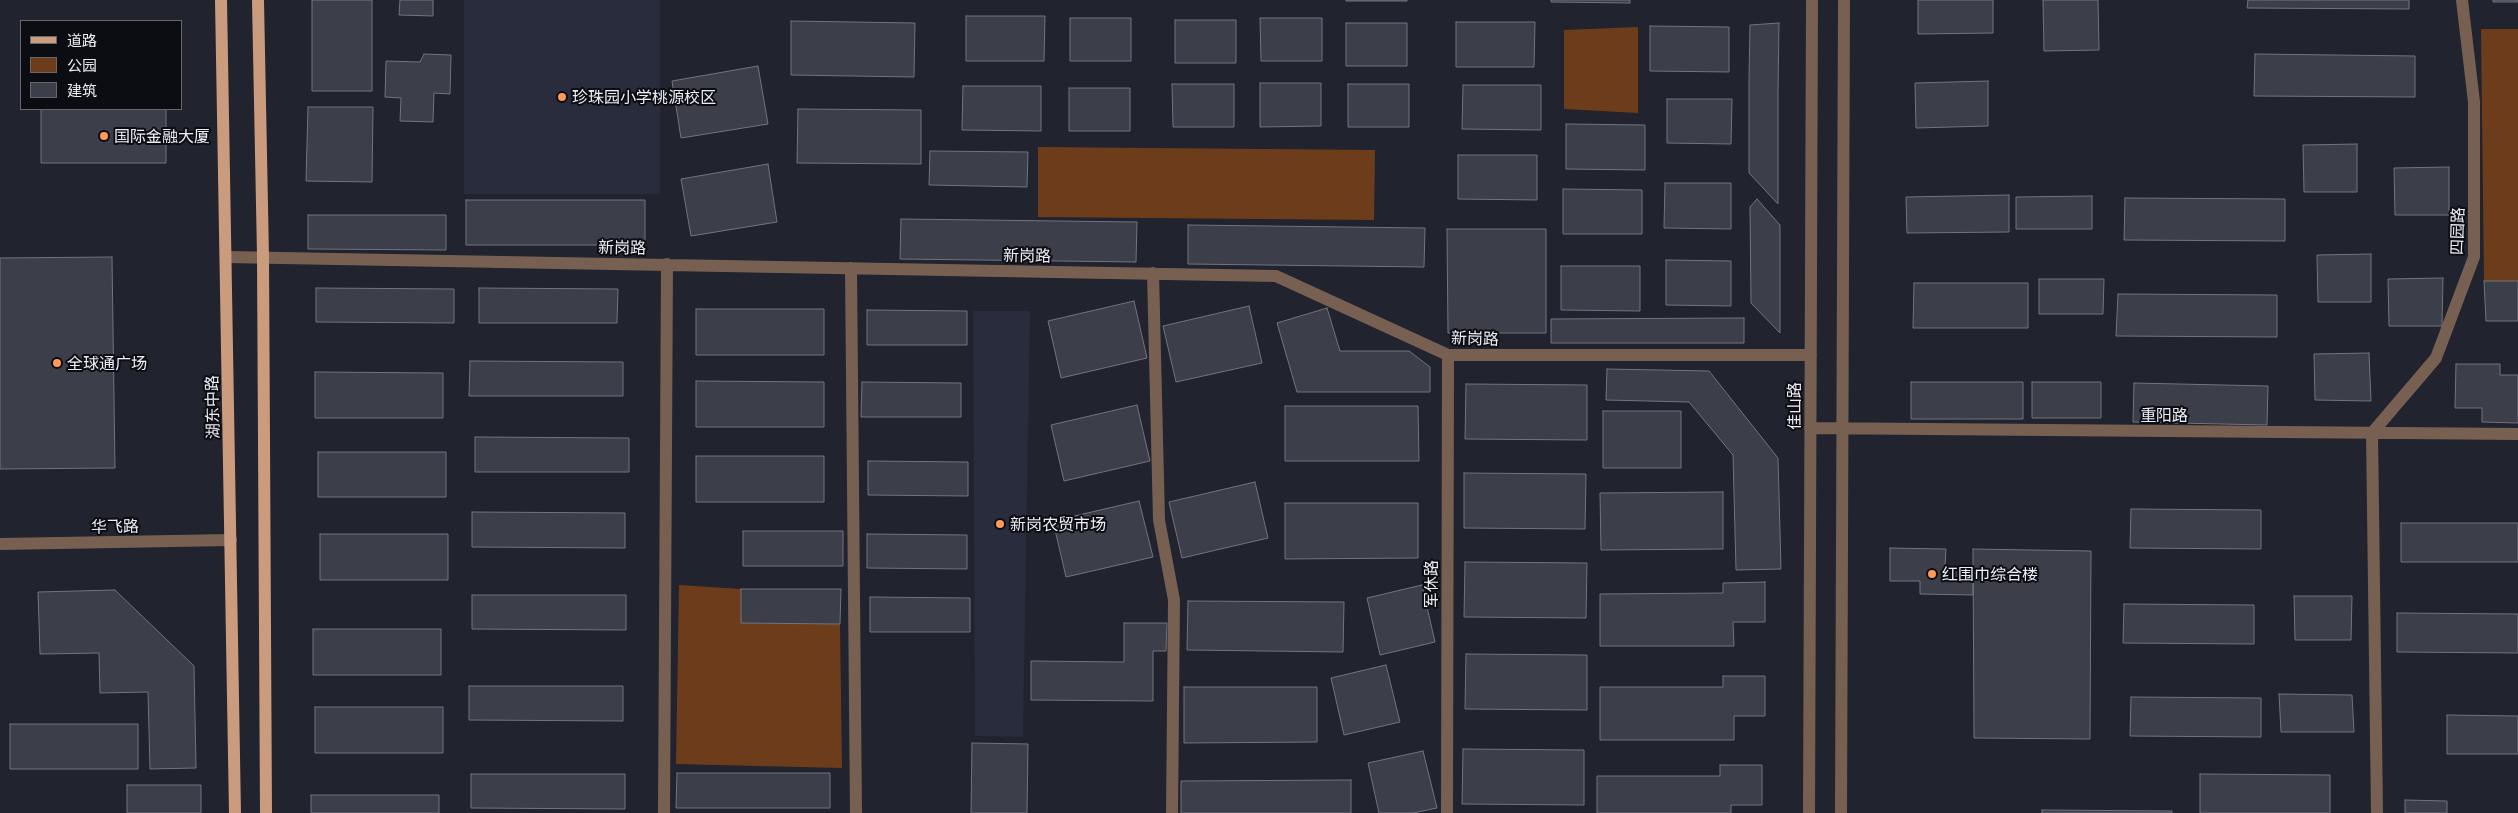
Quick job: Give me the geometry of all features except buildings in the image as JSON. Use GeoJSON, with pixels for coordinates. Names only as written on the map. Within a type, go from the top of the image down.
{"type":"FeatureCollection","features":[{"type":"Feature","properties":{"kind":"main road","name":"湖东中路"},"geometry":{"type":"LineString","coordinates":[[221,0],[235,813]]}},
{"type":"Feature","properties":{"kind":"main road"},"geometry":{"type":"LineString","coordinates":[[258,0],[263,257],[266,813]]}},
{"type":"Feature","properties":{"kind":"street","name":"佳山路"},"geometry":{"type":"LineString","coordinates":[[1809,813],[1812,0]]}},
{"type":"Feature","properties":{"kind":"street"},"geometry":{"type":"LineString","coordinates":[[1841,813],[1844,0]]}},
{"type":"Feature","properties":{"kind":"street","name":"四园路"},"geometry":{"type":"LineString","coordinates":[[2372,433],[2436,358],[2474,257],[2474,102],[2462,0]]}},
{"type":"Feature","properties":{"kind":"street","name":"新岗路"},"geometry":{"type":"LineString","coordinates":[[226,257],[1276,276],[1448,355],[1811,355]]}},
{"type":"Feature","properties":{"kind":"street"},"geometry":{"type":"LineString","coordinates":[[664,813],[667,264]]}},
{"type":"Feature","properties":{"kind":"street"},"geometry":{"type":"LineString","coordinates":[[851,268],[856,813]]}},
{"type":"Feature","properties":{"kind":"street"},"geometry":{"type":"LineString","coordinates":[[1154,274],[1158,520],[1174,600],[1172,813]]}},
{"type":"Feature","properties":{"kind":"street","name":"军休路"},"geometry":{"type":"LineString","coordinates":[[1447,813],[1448,355]]}},
{"type":"Feature","properties":{"kind":"street","name":"重阳路"},"geometry":{"type":"LineString","coordinates":[[1810,428],[2518,434]]}},
{"type":"Feature","properties":{"kind":"street"},"geometry":{"type":"LineString","coordinates":[[2372,433],[2377,813]]}},
{"type":"Feature","properties":{"kind":"street","name":"华飞路"},"geometry":{"type":"LineString","coordinates":[[0,544],[231,540]]}},
{"type":"Feature","properties":{"kind":"shaded area","name":"珍珠园小学桃源校区"},"geometry":{"type":"Polygon","coordinates":[[[464,0],[660,0],[660,194],[464,194],[464,0]]]}},
{"type":"Feature","properties":{"kind":"shaded area","name":"新岗农贸市场"},"geometry":{"type":"Polygon","coordinates":[[[973,311],[1030,311],[1023,737],[975,736],[973,311]]]}},
{"type":"Feature","properties":{"kind":"green space"},"geometry":{"type":"Polygon","coordinates":[[[1638,27],[1638,113],[1564,109],[1564,30],[1638,27]]]}},
{"type":"Feature","properties":{"kind":"green space"},"geometry":{"type":"Polygon","coordinates":[[[2481,29],[2518,29],[2518,281],[2484,281],[2481,29]]]}},
{"type":"Feature","properties":{"kind":"green space"},"geometry":{"type":"Polygon","coordinates":[[[1038,147],[1375,150],[1374,220],[1038,217],[1038,147]]]}},
{"type":"Feature","properties":{"kind":"green space"},"geometry":{"type":"Polygon","coordinates":[[[679,585],[741,589],[741,623],[840,624],[842,768],[676,764],[679,585]]]}},
{"type":"Feature","properties":{"kind":"place","name":"珍珠园小学桃源校区"},"geometry":{"type":"Point","coordinates":[562,97]}},
{"type":"Feature","properties":{"kind":"place","name":"国际金融大厦"},"geometry":{"type":"Point","coordinates":[104,136]}},
{"type":"Feature","properties":{"kind":"place","name":"全球通广场"},"geometry":{"type":"Point","coordinates":[57,363]}},
{"type":"Feature","properties":{"kind":"place","name":"新岗农贸市场"},"geometry":{"type":"Point","coordinates":[1000,524]}},
{"type":"Feature","properties":{"kind":"place","name":"红围巾综合楼"},"geometry":{"type":"Point","coordinates":[1932,574]}}]}
